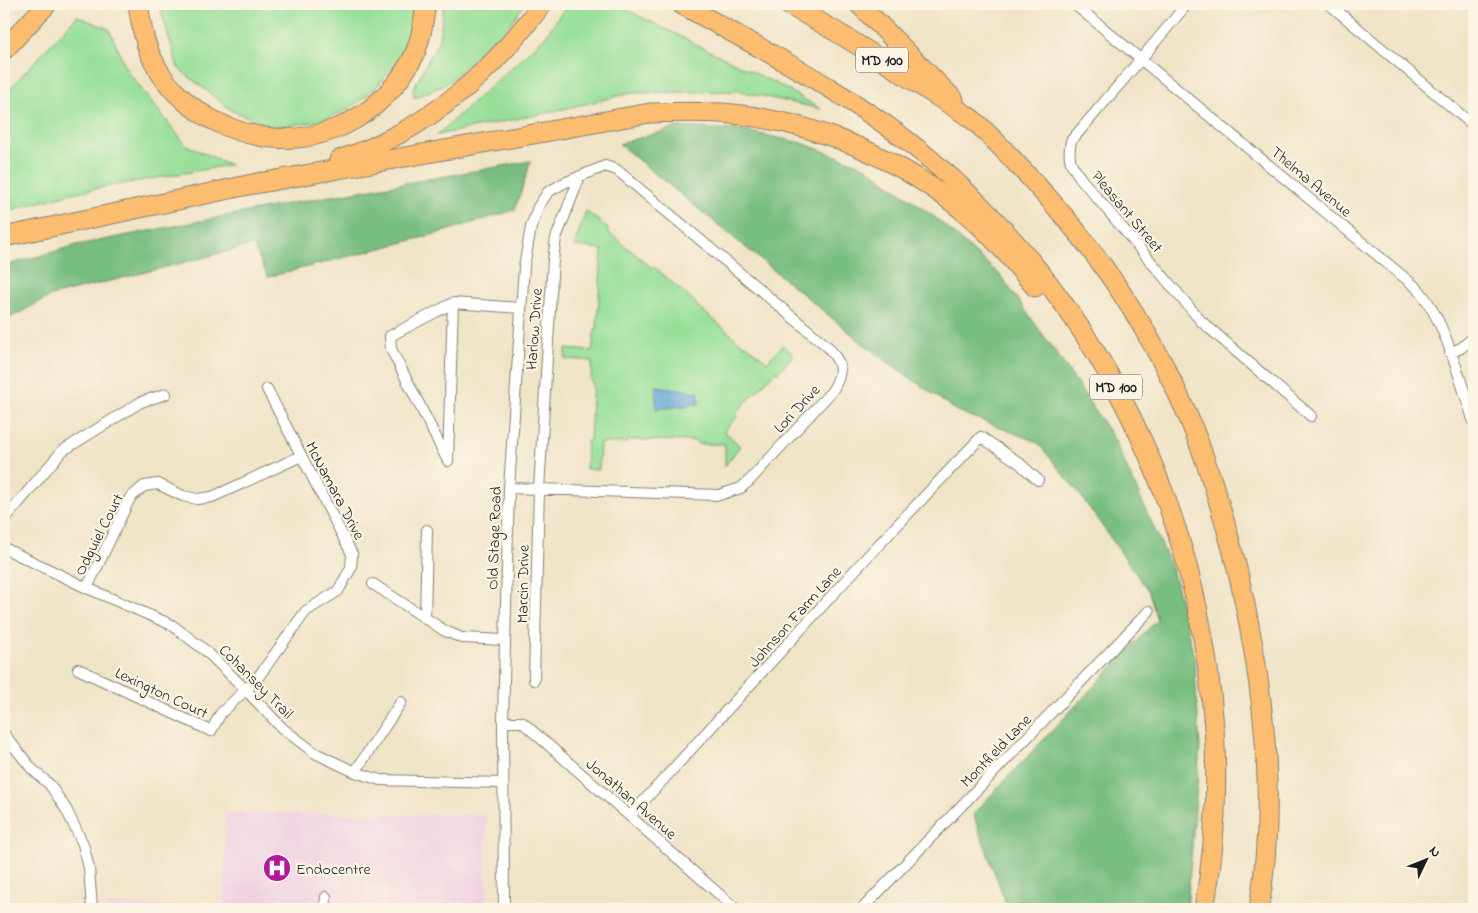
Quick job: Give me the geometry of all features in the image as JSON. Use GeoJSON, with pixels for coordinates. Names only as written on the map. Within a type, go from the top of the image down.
{"type":"FeatureCollection","features":[{"type":"Feature","properties":{"kind":"highway"},"geometry":{"type":"LineString","coordinates":[[4,50],[47,4]]}},
{"type":"Feature","properties":{"kind":"highway"},"geometry":{"type":"LineString","coordinates":[[138,4],[142,30],[154,62],[171,87],[192,108],[216,123],[247,134],[270,139],[299,138],[324,132],[347,124],[371,109],[390,91],[410,64],[422,33],[426,4]]}},
{"type":"Feature","properties":{"kind":"highway"},"geometry":{"type":"LineString","coordinates":[[4,237],[315,170],[382,143],[456,96],[490,67],[521,33],[542,4]]}},
{"type":"Feature","properties":{"kind":"highway","name":"MD 100"},"geometry":{"type":"LineString","coordinates":[[681,4],[843,95],[930,159],[971,196],[1009,236],[1044,278],[1079,326],[1108,374],[1137,427],[1165,494],[1186,560],[1204,634],[1211,690],[1216,760],[1214,819],[1208,887],[1204,909]]}},
{"type":"Feature","properties":{"kind":"highway","name":"MD 100"},"geometry":{"type":"LineString","coordinates":[[787,4],[872,53],[974,121],[1049,199],[1087,245],[1125,298],[1156,351],[1184,406],[1211,476],[1233,553],[1250,624],[1261,688],[1267,758],[1267,821],[1264,876],[1259,909]]}},
{"type":"Feature","properties":{"kind":"highway"},"geometry":{"type":"LineString","coordinates":[[859,4],[935,79],[974,121]]}},
{"type":"Feature","properties":{"kind":"highway"},"geometry":{"type":"LineString","coordinates":[[249,185],[650,113],[696,112],[734,114],[774,120],[821,132],[859,146],[934,189],[969,216],[999,245],[1034,286],[1069,333],[1132,430],[1165,494]]}},
{"type":"Feature","properties":{"kind":"street","name":"Thelma Avenue"},"geometry":{"type":"LineString","coordinates":[[1074,4],[1417,288],[1432,308],[1474,422]]}},
{"type":"Feature","properties":{"kind":"street","name":"Pleasant Street"},"geometry":{"type":"LineString","coordinates":[[1187,4],[1071,141],[1068,155],[1072,166],[1201,321],[1311,416]]}},
{"type":"Feature","properties":{"kind":"street"},"geometry":{"type":"LineString","coordinates":[[1330,4],[1474,126]]}},
{"type":"Feature","properties":{"kind":"street","name":"Lori Drive"},"geometry":{"type":"LineString","coordinates":[[509,488],[719,495],[734,491],[750,480],[832,391],[838,382],[840,374],[840,365],[836,356],[828,347],[617,170],[605,166],[564,183]]}},
{"type":"Feature","properties":{"kind":"street","name":"Harlow Drive"},"geometry":{"type":"LineString","coordinates":[[539,489],[553,260],[559,231],[580,176]]}},
{"type":"Feature","properties":{"kind":"street","name":"Old Stage Road"},"geometry":{"type":"LineString","coordinates":[[504,909],[503,722],[509,488],[520,308],[524,267],[531,227],[538,207],[548,192],[564,183]]}},
{"type":"Feature","properties":{"kind":"street"},"geometry":{"type":"LineString","coordinates":[[453,303],[448,461],[391,349],[390,336],[453,303],[520,308]]}},
{"type":"Feature","properties":{"kind":"street"},"geometry":{"type":"LineString","coordinates":[[1450,353],[1461,348],[1474,337]]}},
{"type":"Feature","properties":{"kind":"street","name":"McNamara Drive"},"geometry":{"type":"LineString","coordinates":[[245,689],[256,680],[306,610],[338,591],[351,568],[352,554],[267,389]]}},
{"type":"Feature","properties":{"kind":"street"},"geometry":{"type":"LineString","coordinates":[[4,520],[62,450],[141,402],[166,394]]}},
{"type":"Feature","properties":{"kind":"street","name":"Johnson Farm Lane"},"geometry":{"type":"LineString","coordinates":[[630,816],[867,557],[981,437],[1018,462],[1038,480]]}},
{"type":"Feature","properties":{"kind":"street","name":"Odguiel Court"},"geometry":{"type":"LineString","coordinates":[[86,588],[130,498],[144,486],[158,484],[183,496],[197,500],[230,489],[301,456]]}},
{"type":"Feature","properties":{"kind":"street","name":"Marcin Drive"},"geometry":{"type":"LineString","coordinates":[[534,680],[539,489]]}},
{"type":"Feature","properties":{"kind":"street"},"geometry":{"type":"LineString","coordinates":[[426,619],[427,530]]}},
{"type":"Feature","properties":{"kind":"street","name":"Cohansey Trail"},"geometry":{"type":"LineString","coordinates":[[4,548],[86,588],[172,625],[206,651],[288,734],[315,753],[355,772],[380,780],[503,783]]}},
{"type":"Feature","properties":{"kind":"street"},"geometry":{"type":"LineString","coordinates":[[373,584],[445,631],[462,638],[505,640]]}},
{"type":"Feature","properties":{"kind":"street","name":"Montfield Lane"},"geometry":{"type":"LineString","coordinates":[[862,909],[1149,610]]}},
{"type":"Feature","properties":{"kind":"street","name":"Lexington Court"},"geometry":{"type":"LineString","coordinates":[[78,669],[211,731],[221,713],[245,689]]}},
{"type":"Feature","properties":{"kind":"street"},"geometry":{"type":"LineString","coordinates":[[355,772],[401,702]]}},
{"type":"Feature","properties":{"kind":"street","name":"Jonathan Avenue"},"geometry":{"type":"LineString","coordinates":[[503,722],[522,722],[736,909]]}},
{"type":"Feature","properties":{"kind":"street"},"geometry":{"type":"LineString","coordinates":[[4,734],[32,769],[50,785],[66,810],[83,844],[89,868],[92,909]]}},
{"type":"Feature","properties":{"kind":"street"},"geometry":{"type":"LineString","coordinates":[[325,909],[326,897]]}},
{"type":"Feature","properties":{"kind":"shaded area"},"geometry":{"type":"Polygon","coordinates":[[[225,813],[486,815],[487,909],[107,909],[107,904],[224,908],[225,813]]]}},
{"type":"Feature","properties":{"kind":"green space"},"geometry":{"type":"Polygon","coordinates":[[[159,4],[414,4],[411,30],[398,61],[375,89],[349,109],[319,122],[273,127],[232,111],[178,68],[159,4]]]}},
{"type":"Feature","properties":{"kind":"green space"},"geometry":{"type":"Polygon","coordinates":[[[444,4],[525,4],[506,29],[446,84],[414,98],[413,89],[439,40],[444,4]]]}},
{"type":"Feature","properties":{"kind":"green space"},"geometry":{"type":"Polygon","coordinates":[[[567,4],[615,4],[783,87],[821,109],[739,91],[631,93],[546,113],[437,135],[545,37],[567,4]]]}},
{"type":"Feature","properties":{"kind":"green space"},"geometry":{"type":"Polygon","coordinates":[[[77,16],[109,29],[128,72],[186,145],[230,165],[76,192],[4,212],[4,95],[77,16]]]}},
{"type":"Feature","properties":{"kind":"green space"},"geometry":{"type":"Polygon","coordinates":[[[677,127],[741,130],[802,143],[866,167],[936,218],[1000,275],[1059,357],[1114,439],[1172,568],[1194,656],[1200,747],[1187,909],[1008,909],[973,814],[1157,620],[1149,592],[1078,492],[1037,442],[957,411],[875,353],[619,144],[677,127]]]}},
{"type":"Feature","properties":{"kind":"green space"},"geometry":{"type":"Polygon","coordinates":[[[531,161],[515,210],[432,235],[268,277],[253,245],[51,296],[4,321],[4,266],[77,245],[303,201],[531,161]]]}},
{"type":"Feature","properties":{"kind":"green space"},"geometry":{"type":"Polygon","coordinates":[[[586,211],[609,229],[607,231],[652,268],[654,267],[696,305],[767,362],[783,345],[794,355],[736,413],[738,416],[724,431],[740,446],[725,466],[725,444],[697,444],[697,441],[627,440],[627,443],[600,443],[599,470],[586,469],[587,441],[590,440],[593,383],[591,382],[592,361],[565,359],[566,349],[592,351],[595,329],[597,329],[602,249],[574,246],[586,211]]]}},
{"type":"Feature","properties":{"kind":"water"},"geometry":{"type":"Polygon","coordinates":[[[656,386],[698,392],[699,404],[656,409],[656,386]]]}},
{"type":"Feature","properties":{"kind":"place","name":"Endocentre"},"geometry":{"type":"Point","coordinates":[277,868]}}]}
